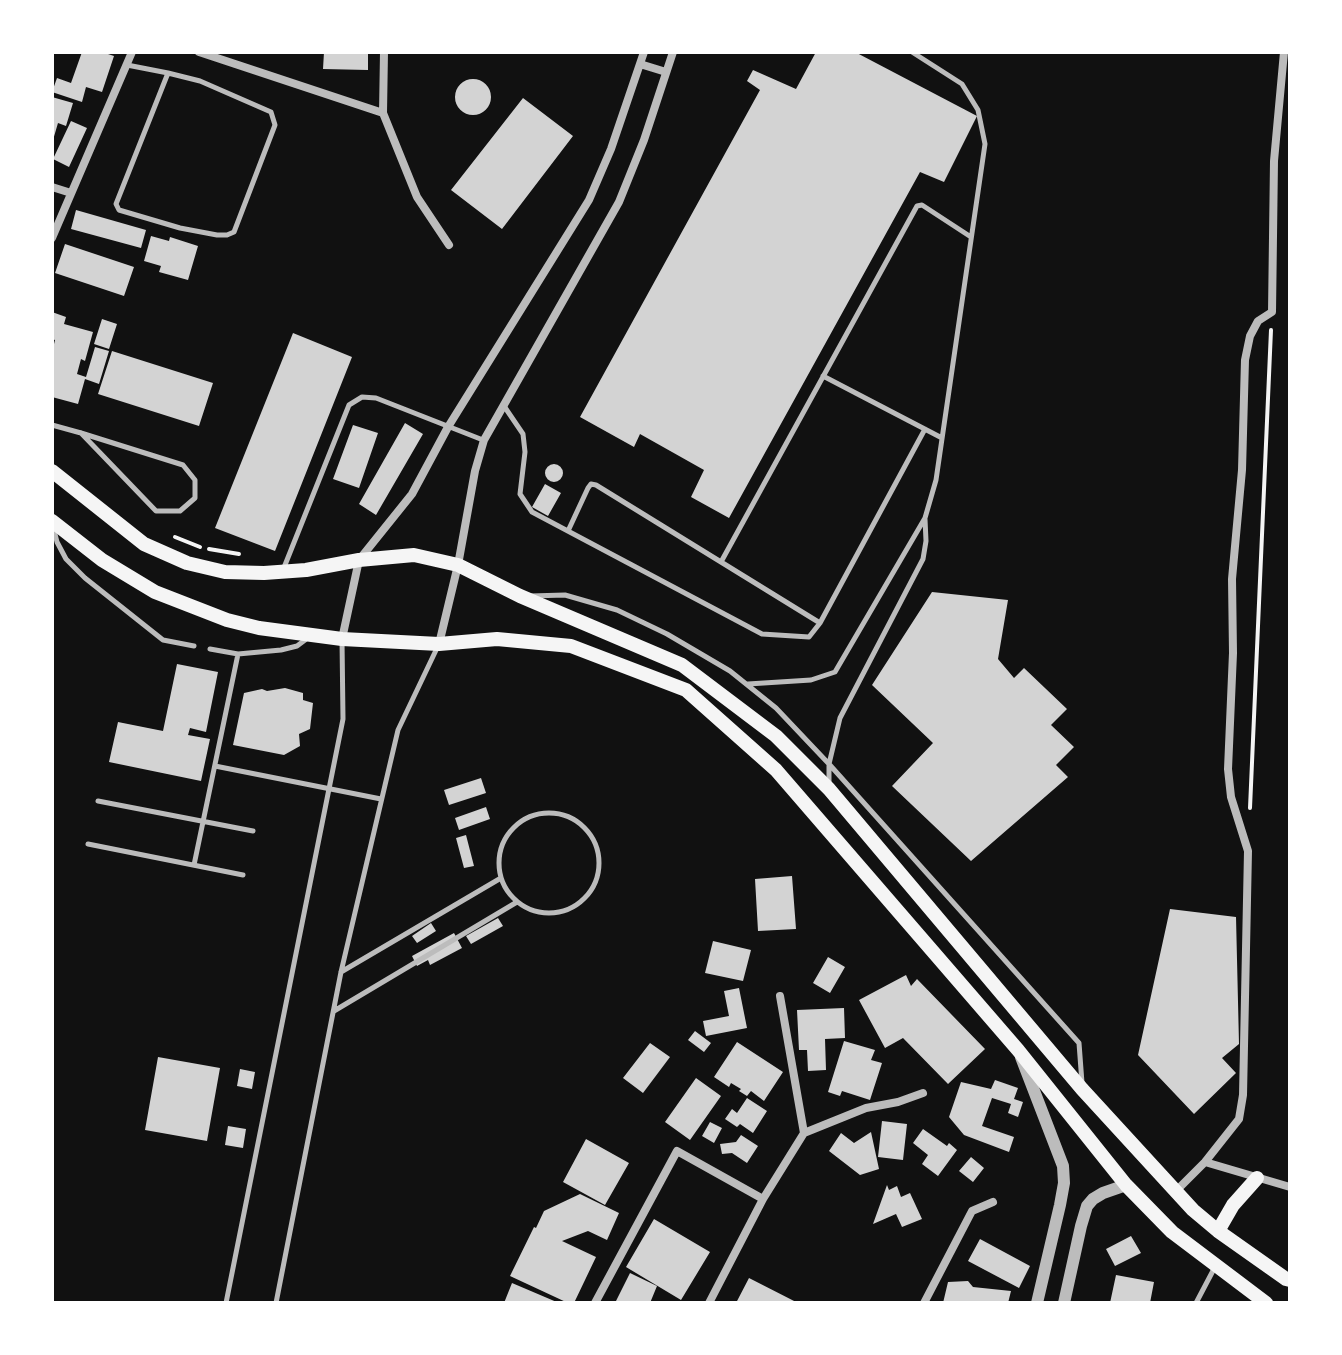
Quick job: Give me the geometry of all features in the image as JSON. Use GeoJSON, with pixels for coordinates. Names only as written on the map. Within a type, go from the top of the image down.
{"type":"FeatureCollection","features":[{"type":"Feature","properties":{"kind":"main road"},"geometry":{"type":"LineString","coordinates":[[52,471],[144,544],[187,563],[225,572],[264,573],[414,555],[458,565],[520,596],[682,665],[776,736],[829,789],[1082,1089],[1193,1210],[1290,1280]]}},
{"type":"Feature","properties":{"kind":"main road"},"geometry":{"type":"LineString","coordinates":[[52,521],[102,560],[155,592],[227,620],[259,628],[342,639],[439,644],[497,639],[571,646],[686,690],[776,770],[1018,1050],[1126,1185],[1172,1232],[1266,1303]]}},
{"type":"Feature","properties":{"kind":"main road"},"geometry":{"type":"LineString","coordinates":[[1218,1231],[1233,1205],[1257,1178]]}},
{"type":"Feature","properties":{"kind":"street"},"geometry":{"type":"LineString","coordinates":[[52,238],[132,52]]}},
{"type":"Feature","properties":{"kind":"street"},"geometry":{"type":"LineString","coordinates":[[199,52],[383,113]]}},
{"type":"Feature","properties":{"kind":"street"},"geometry":{"type":"LineString","coordinates":[[384,52],[383,113],[417,197],[449,245]]}},
{"type":"Feature","properties":{"kind":"street"},"geometry":{"type":"LineString","coordinates":[[342,639],[359,560],[412,494],[448,427],[589,200],[611,149],[644,52]]}},
{"type":"Feature","properties":{"kind":"street"},"geometry":{"type":"LineString","coordinates":[[439,644],[484,440],[619,202],[644,140],[673,52]]}},
{"type":"Feature","properties":{"kind":"street"},"geometry":{"type":"LineString","coordinates":[[1176,1191],[1205,1162],[1239,1119],[1243,1095],[1248,851],[1231,797],[1228,769],[1233,653],[1232,579],[1242,470],[1245,360],[1250,336],[1258,321],[1272,312],[1274,161],[1284,52]]}},
{"type":"Feature","properties":{"kind":"street"},"geometry":{"type":"LineString","coordinates":[[640,64],[666,72]]}},
{"type":"Feature","properties":{"kind":"street"},"geometry":{"type":"LineString","coordinates":[[52,187],[71,193]]}},
{"type":"Feature","properties":{"kind":"street"},"geometry":{"type":"LineString","coordinates":[[780,996],[804,1133]]}},
{"type":"Feature","properties":{"kind":"street"},"geometry":{"type":"LineString","coordinates":[[1018,1050],[1063,1166],[1060,1205],[1037,1303]]}},
{"type":"Feature","properties":{"kind":"street"},"geometry":{"type":"LineString","coordinates":[[709,1303],[763,1199],[804,1133],[866,1108],[923,1093]]}},
{"type":"Feature","properties":{"kind":"street"},"geometry":{"type":"LineString","coordinates":[[595,1303],[677,1151],[763,1199]]}},
{"type":"Feature","properties":{"kind":"street"},"geometry":{"type":"LineString","coordinates":[[1205,1162],[1290,1187]]}},
{"type":"Feature","properties":{"kind":"street"},"geometry":{"type":"LineString","coordinates":[[1064,1303],[1087,1206],[1103,1193],[1126,1185]]}},
{"type":"Feature","properties":{"kind":"street"},"geometry":{"type":"LineString","coordinates":[[924,1303],[972,1211],[993,1202]]}},
{"type":"Feature","properties":{"kind":"lane"},"geometry":{"type":"LineString","coordinates":[[748,684],[811,680],[835,672],[925,518],[936,480],[985,144],[978,110],[962,84],[912,52]]}},
{"type":"Feature","properties":{"kind":"lane"},"geometry":{"type":"LineString","coordinates":[[127,65],[168,73],[200,81],[271,112],[275,125],[234,232],[227,235],[180,228],[119,210],[116,204],[168,73]]}},
{"type":"Feature","properties":{"kind":"lane"},"geometry":{"type":"LineString","coordinates":[[721,562],[917,206],[922,205],[971,237]]}},
{"type":"Feature","properties":{"kind":"lane"},"geometry":{"type":"LineString","coordinates":[[823,376],[942,438]]}},
{"type":"Feature","properties":{"kind":"lane"},"geometry":{"type":"LineString","coordinates":[[282,572],[349,405],[362,397],[376,398],[484,440]]}},
{"type":"Feature","properties":{"kind":"lane"},"geometry":{"type":"LineString","coordinates":[[504,406],[523,434],[525,452],[520,494],[532,512],[762,634],[809,637],[820,623],[925,429]]}},
{"type":"Feature","properties":{"kind":"lane"},"geometry":{"type":"LineString","coordinates":[[52,425],[81,433],[183,465],[195,480],[195,498],[180,511],[156,511],[81,433]]}},
{"type":"Feature","properties":{"kind":"lane"},"geometry":{"type":"LineString","coordinates":[[568,531],[588,488],[591,484],[596,485],[820,623]]}},
{"type":"Feature","properties":{"kind":"lane"},"geometry":{"type":"LineString","coordinates":[[829,789],[829,764],[840,718],[923,559],[925,518]]}},
{"type":"Feature","properties":{"kind":"lane"},"geometry":{"type":"LineString","coordinates":[[52,521],[57,542],[66,559],[85,578],[163,640],[194,646]]}},
{"type":"Feature","properties":{"kind":"lane"},"geometry":{"type":"LineString","coordinates":[[520,596],[565,595],[617,610],[667,634],[730,671],[786,717],[1079,1043],[1082,1089]]}},
{"type":"Feature","properties":{"kind":"lane"},"geometry":{"type":"LineString","coordinates":[[210,649],[238,654],[290,649],[311,636]]}},
{"type":"Feature","properties":{"kind":"lane"},"geometry":{"type":"LineString","coordinates":[[226,1303],[343,719],[342,639]]}},
{"type":"Feature","properties":{"kind":"lane"},"geometry":{"type":"LineString","coordinates":[[276,1303],[341,972],[398,730],[439,644]]}},
{"type":"Feature","properties":{"kind":"lane"},"geometry":{"type":"LineString","coordinates":[[194,865],[238,654]]}},
{"type":"Feature","properties":{"kind":"lane"},"geometry":{"type":"LineString","coordinates":[[215,766],[381,799]]}},
{"type":"Feature","properties":{"kind":"lane"},"geometry":{"type":"LineString","coordinates":[[98,801],[253,831]]}},
{"type":"Feature","properties":{"kind":"lane"},"geometry":{"type":"LineString","coordinates":[[542,812],[563,814],[579,821],[591,833],[598,849],[600,867],[591,893],[578,905],[562,912],[532,910],[517,902],[509,894],[498,867],[500,850],[507,834],[525,818],[542,812]]}},
{"type":"Feature","properties":{"kind":"lane"},"geometry":{"type":"LineString","coordinates":[[88,844],[243,875]]}},
{"type":"Feature","properties":{"kind":"lane"},"geometry":{"type":"LineString","coordinates":[[341,972],[501,878]]}},
{"type":"Feature","properties":{"kind":"lane"},"geometry":{"type":"LineString","coordinates":[[333,1011],[517,902]]}},
{"type":"Feature","properties":{"kind":"lane"},"geometry":{"type":"LineString","coordinates":[[1196,1303],[1217,1265]]}},
{"type":"Feature","properties":{"kind":"path"},"geometry":{"type":"LineString","coordinates":[[1250,819],[1272,312]]}},
{"type":"Feature","properties":{"kind":"path"},"geometry":{"type":"LineString","coordinates":[[174,537],[203,548],[243,555]]}},
{"type":"Feature","properties":{"kind":"building"},"geometry":{"type":"Polygon","coordinates":[[[82,52],[102,52],[114,56],[102,92],[86,87],[82,102],[52,92],[57,78],[71,83],[82,52]]]}},
{"type":"Feature","properties":{"kind":"building"},"geometry":{"type":"Polygon","coordinates":[[[324,52],[368,52],[368,70],[323,69],[324,52]]]}},
{"type":"Feature","properties":{"kind":"building"},"geometry":{"type":"Polygon","coordinates":[[[816,52],[855,52],[977,116],[944,182],[920,172],[729,518],[691,497],[704,470],[640,434],[634,447],[580,417],[760,90],[747,81],[753,70],[796,89],[816,52]]]}},
{"type":"Feature","properties":{"kind":"building"},"geometry":{"type":"Polygon","coordinates":[[[473,79],[486,84],[491,97],[486,110],[473,115],[460,110],[455,97],[460,84],[473,79]]]}},
{"type":"Feature","properties":{"kind":"building"},"geometry":{"type":"Polygon","coordinates":[[[52,97],[73,103],[66,126],[58,123],[53,140],[52,97]]]}},
{"type":"Feature","properties":{"kind":"building"},"geometry":{"type":"Polygon","coordinates":[[[523,98],[573,136],[502,229],[451,190],[523,98]]]}},
{"type":"Feature","properties":{"kind":"building"},"geometry":{"type":"Polygon","coordinates":[[[71,121],[87,128],[69,167],[53,159],[71,121]]]}},
{"type":"Feature","properties":{"kind":"building"},"geometry":{"type":"Polygon","coordinates":[[[76,210],[146,230],[141,248],[71,229],[76,210]]]}},
{"type":"Feature","properties":{"kind":"building"},"geometry":{"type":"Polygon","coordinates":[[[151,236],[169,241],[170,237],[198,246],[188,280],[159,272],[161,266],[144,261],[151,236]]]}},
{"type":"Feature","properties":{"kind":"building"},"geometry":{"type":"Polygon","coordinates":[[[65,244],[134,267],[124,296],[55,273],[65,244]]]}},
{"type":"Feature","properties":{"kind":"building"},"geometry":{"type":"Polygon","coordinates":[[[52,312],[66,317],[64,324],[93,332],[85,361],[81,359],[77,374],[86,377],[95,347],[109,351],[99,384],[85,379],[78,404],[52,397],[55,340],[52,339],[52,312]]]}},
{"type":"Feature","properties":{"kind":"building"},"geometry":{"type":"Polygon","coordinates":[[[102,319],[117,324],[109,349],[94,344],[102,319]]]}},
{"type":"Feature","properties":{"kind":"building"},"geometry":{"type":"Polygon","coordinates":[[[293,333],[352,357],[275,551],[215,528],[293,333]]]}},
{"type":"Feature","properties":{"kind":"building"},"geometry":{"type":"Polygon","coordinates":[[[112,351],[213,383],[199,426],[98,394],[112,351]]]}},
{"type":"Feature","properties":{"kind":"building"},"geometry":{"type":"Polygon","coordinates":[[[405,423],[423,434],[376,515],[359,504],[405,423]]]}},
{"type":"Feature","properties":{"kind":"building"},"geometry":{"type":"Polygon","coordinates":[[[353,425],[378,433],[359,488],[333,479],[353,425]]]}},
{"type":"Feature","properties":{"kind":"building"},"geometry":{"type":"Polygon","coordinates":[[[550,464],[558,464],[563,473],[561,480],[550,482],[545,477],[545,469],[550,464]]]}},
{"type":"Feature","properties":{"kind":"building"},"geometry":{"type":"Polygon","coordinates":[[[545,484],[561,493],[548,516],[532,507],[545,484]]]}},
{"type":"Feature","properties":{"kind":"building"},"geometry":{"type":"Polygon","coordinates":[[[932,592],[1008,600],[998,659],[1014,678],[1024,668],[1067,709],[1051,725],[1074,747],[1056,765],[1068,777],[971,861],[892,786],[933,743],[872,685],[932,592]]]}},
{"type":"Feature","properties":{"kind":"building"},"geometry":{"type":"Polygon","coordinates":[[[177,664],[218,672],[206,732],[190,728],[188,735],[210,739],[201,781],[109,762],[118,722],[163,731],[177,664]]]}},
{"type":"Feature","properties":{"kind":"building"},"geometry":{"type":"Polygon","coordinates":[[[285,688],[303,693],[303,700],[313,703],[310,729],[299,734],[300,746],[284,755],[233,745],[244,693],[285,688]]]}},
{"type":"Feature","properties":{"kind":"building"},"geometry":{"type":"Polygon","coordinates":[[[481,778],[486,793],[449,805],[444,790],[481,778]]]}},
{"type":"Feature","properties":{"kind":"building"},"geometry":{"type":"Polygon","coordinates":[[[486,807],[490,819],[459,830],[455,818],[486,807]]]}},
{"type":"Feature","properties":{"kind":"building"},"geometry":{"type":"Polygon","coordinates":[[[466,835],[474,866],[464,868],[456,838],[466,835]]]}},
{"type":"Feature","properties":{"kind":"building"},"geometry":{"type":"Polygon","coordinates":[[[792,876],[796,929],[758,931],[755,879],[792,876]]]}},
{"type":"Feature","properties":{"kind":"building"},"geometry":{"type":"Polygon","coordinates":[[[1170,909],[1236,917],[1239,1044],[1222,1058],[1236,1073],[1194,1114],[1138,1055],[1170,909]]]}},
{"type":"Feature","properties":{"kind":"building"},"geometry":{"type":"Polygon","coordinates":[[[498,918],[503,926],[471,944],[466,936],[498,918]]]}},
{"type":"Feature","properties":{"kind":"building"},"geometry":{"type":"Polygon","coordinates":[[[431,923],[436,931],[417,943],[412,936],[431,923]]]}},
{"type":"Feature","properties":{"kind":"building"},"geometry":{"type":"Polygon","coordinates":[[[454,933],[462,948],[430,965],[428,960],[417,966],[412,956],[454,933]]]}},
{"type":"Feature","properties":{"kind":"building"},"geometry":{"type":"Polygon","coordinates":[[[713,941],[751,950],[743,981],[705,973],[713,941]]]}},
{"type":"Feature","properties":{"kind":"building"},"geometry":{"type":"Polygon","coordinates":[[[828,957],[845,967],[830,993],[813,983],[828,957]]]}},
{"type":"Feature","properties":{"kind":"building"},"geometry":{"type":"Polygon","coordinates":[[[906,975],[911,986],[917,979],[985,1049],[948,1084],[903,1038],[885,1048],[859,1000],[906,975]]]}},
{"type":"Feature","properties":{"kind":"building"},"geometry":{"type":"Polygon","coordinates":[[[739,988],[747,1028],[706,1036],[703,1021],[729,1016],[724,991],[739,988]]]}},
{"type":"Feature","properties":{"kind":"building"},"geometry":{"type":"Polygon","coordinates":[[[844,1008],[845,1038],[825,1039],[826,1070],[808,1071],[807,1050],[799,1050],[797,1010],[844,1008]]]}},
{"type":"Feature","properties":{"kind":"building"},"geometry":{"type":"Polygon","coordinates":[[[695,1031],[711,1043],[704,1052],[688,1040],[695,1031]]]}},
{"type":"Feature","properties":{"kind":"building"},"geometry":{"type":"Polygon","coordinates":[[[844,1041],[875,1050],[871,1060],[882,1063],[870,1100],[842,1091],[840,1096],[828,1092],[844,1041]]]}},
{"type":"Feature","properties":{"kind":"building"},"geometry":{"type":"Polygon","coordinates":[[[737,1042],[783,1072],[764,1101],[751,1091],[747,1096],[731,1083],[729,1087],[714,1077],[737,1042]]]}},
{"type":"Feature","properties":{"kind":"building"},"geometry":{"type":"Polygon","coordinates":[[[650,1043],[670,1057],[643,1093],[623,1078],[650,1043]]]}},
{"type":"Feature","properties":{"kind":"building"},"geometry":{"type":"Polygon","coordinates":[[[158,1057],[220,1068],[207,1141],[145,1130],[158,1057]]]}},
{"type":"Feature","properties":{"kind":"building"},"geometry":{"type":"Polygon","coordinates":[[[240,1069],[255,1072],[252,1089],[237,1086],[240,1069]]]}},
{"type":"Feature","properties":{"kind":"building"},"geometry":{"type":"Polygon","coordinates":[[[696,1078],[721,1096],[690,1140],[665,1122],[696,1078]]]}},
{"type":"Feature","properties":{"kind":"building"},"geometry":{"type":"Polygon","coordinates":[[[995,1080],[1018,1088],[1014,1099],[1023,1102],[1018,1117],[1008,1113],[1011,1104],[992,1098],[982,1126],[1014,1137],[1009,1152],[964,1135],[949,1117],[961,1082],[991,1089],[995,1080]]]}},
{"type":"Feature","properties":{"kind":"building"},"geometry":{"type":"Polygon","coordinates":[[[747,1098],[767,1111],[753,1133],[725,1119],[732,1109],[737,1113],[747,1098]]]}},
{"type":"Feature","properties":{"kind":"building"},"geometry":{"type":"Polygon","coordinates":[[[882,1121],[907,1124],[903,1160],[878,1157],[882,1121]]]}},
{"type":"Feature","properties":{"kind":"building"},"geometry":{"type":"Polygon","coordinates":[[[710,1122],[722,1128],[714,1143],[702,1136],[710,1122]]]}},
{"type":"Feature","properties":{"kind":"building"},"geometry":{"type":"Polygon","coordinates":[[[228,1126],[246,1129],[243,1148],[225,1145],[228,1126]]]}},
{"type":"Feature","properties":{"kind":"building"},"geometry":{"type":"Polygon","coordinates":[[[923,1129],[957,1150],[938,1176],[922,1164],[928,1155],[913,1143],[923,1129]]]}},
{"type":"Feature","properties":{"kind":"building"},"geometry":{"type":"Polygon","coordinates":[[[871,1132],[879,1169],[860,1175],[829,1151],[841,1133],[854,1143],[871,1132]]]}},
{"type":"Feature","properties":{"kind":"building"},"geometry":{"type":"Polygon","coordinates":[[[741,1135],[758,1146],[747,1163],[732,1153],[722,1154],[720,1144],[736,1142],[741,1135]]]}},
{"type":"Feature","properties":{"kind":"building"},"geometry":{"type":"Polygon","coordinates":[[[586,1139],[629,1163],[605,1205],[563,1182],[586,1139]]]}},
{"type":"Feature","properties":{"kind":"building"},"geometry":{"type":"Polygon","coordinates":[[[971,1157],[984,1168],[973,1182],[959,1171],[971,1157]]]}},
{"type":"Feature","properties":{"kind":"building"},"geometry":{"type":"Polygon","coordinates":[[[887,1185],[889,1190],[897,1186],[901,1197],[910,1193],[922,1219],[902,1227],[896,1214],[873,1224],[887,1185]]]}},
{"type":"Feature","properties":{"kind":"building"},"geometry":{"type":"Polygon","coordinates":[[[580,1194],[619,1213],[607,1240],[588,1231],[562,1241],[596,1257],[574,1303],[568,1303],[510,1276],[544,1211],[580,1194]]]}},
{"type":"Feature","properties":{"kind":"building"},"geometry":{"type":"Polygon","coordinates":[[[654,1219],[710,1252],[681,1300],[626,1267],[654,1219]]]}},
{"type":"Feature","properties":{"kind":"building"},"geometry":{"type":"Polygon","coordinates":[[[1131,1236],[1141,1253],[1115,1266],[1106,1249],[1131,1236]]]}},
{"type":"Feature","properties":{"kind":"building"},"geometry":{"type":"Polygon","coordinates":[[[980,1239],[1030,1266],[1019,1288],[968,1261],[980,1239]]]}},
{"type":"Feature","properties":{"kind":"building"},"geometry":{"type":"Polygon","coordinates":[[[630,1273],[657,1286],[650,1303],[615,1303],[630,1273]]]}},
{"type":"Feature","properties":{"kind":"building"},"geometry":{"type":"Polygon","coordinates":[[[1116,1275],[1154,1282],[1150,1303],[1110,1303],[1116,1275]]]}},
{"type":"Feature","properties":{"kind":"building"},"geometry":{"type":"Polygon","coordinates":[[[749,1278],[798,1303],[736,1303],[749,1278]]]}},
{"type":"Feature","properties":{"kind":"building"},"geometry":{"type":"Polygon","coordinates":[[[968,1281],[973,1287],[1011,1291],[1008,1303],[943,1303],[948,1282],[968,1281]]]}},
{"type":"Feature","properties":{"kind":"building"},"geometry":{"type":"Polygon","coordinates":[[[512,1283],[559,1303],[504,1303],[512,1283]]]}}]}
